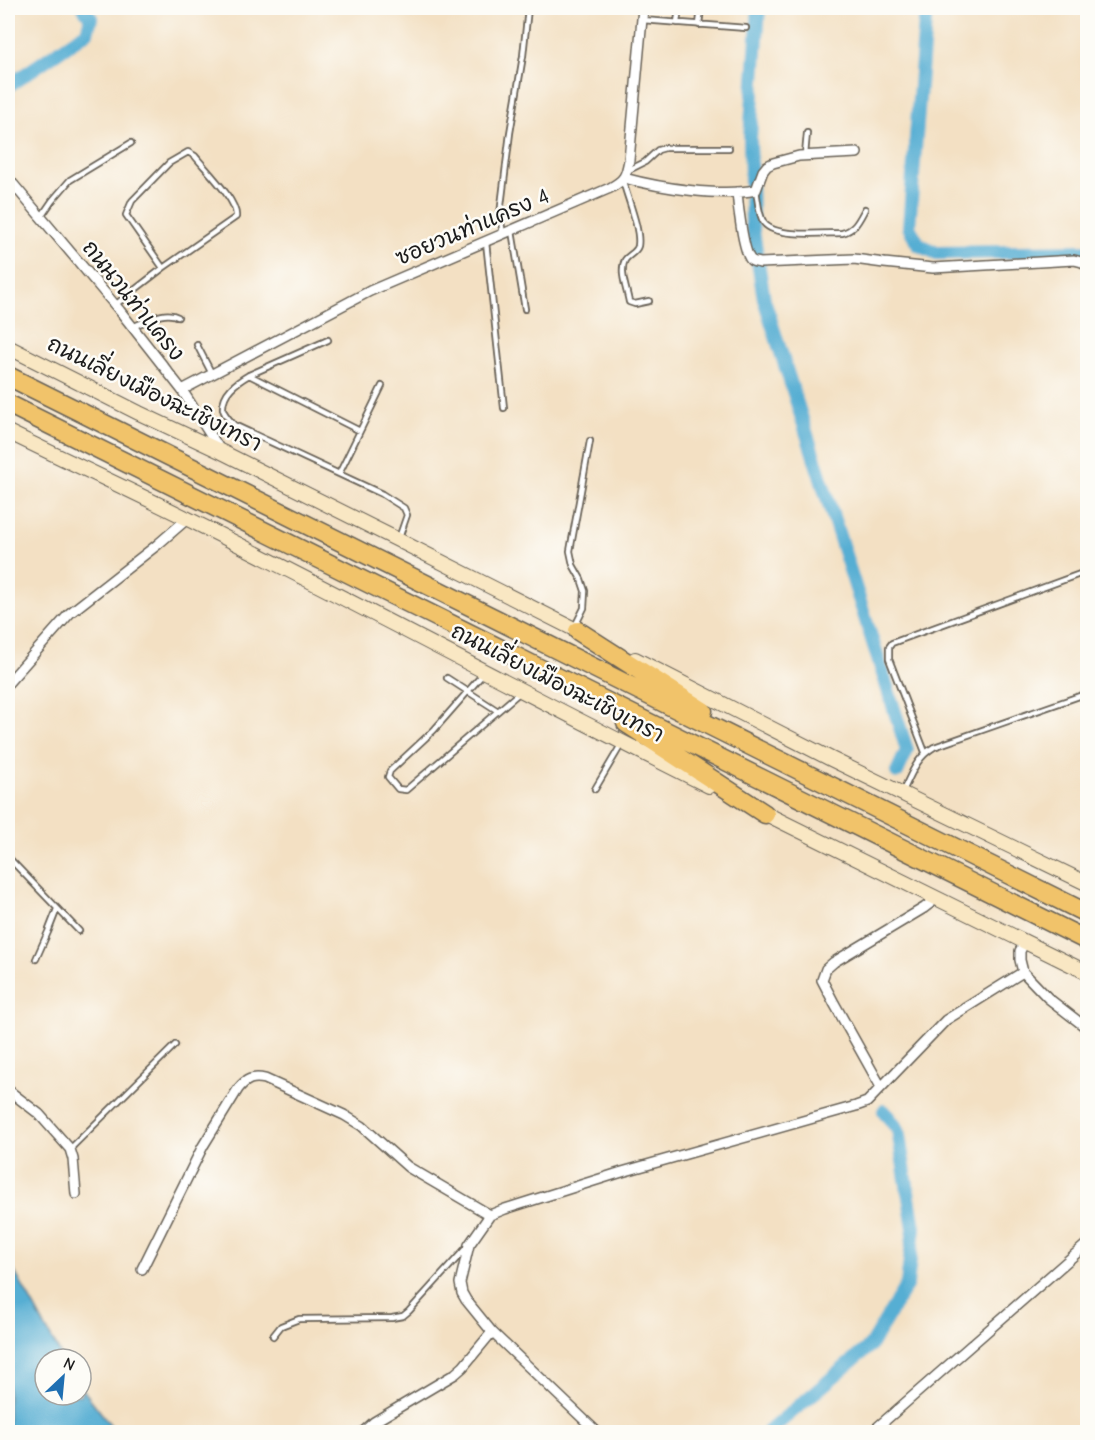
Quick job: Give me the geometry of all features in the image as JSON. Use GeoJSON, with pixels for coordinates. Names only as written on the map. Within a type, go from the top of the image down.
{"type":"FeatureCollection","features":[{"type":"Feature","properties":{"kind":"highway","name":"ถนนเลี่ยงเมืองฉะเชิงเทรา"},"geometry":{"type":"LineString","coordinates":[[8,376],[1088,914]]}},
{"type":"Feature","properties":{"kind":"highway","name":"ถนนเลี่ยงเมืองฉะเชิงเทรา"},"geometry":{"type":"LineString","coordinates":[[8,404],[1088,940]]}},
{"type":"Feature","properties":{"kind":"highway"},"geometry":{"type":"LineString","coordinates":[[576,630],[780,761]]}},
{"type":"Feature","properties":{"kind":"highway"},"geometry":{"type":"LineString","coordinates":[[556,676],[765,814]]}},
{"type":"Feature","properties":{"kind":"main road","name":"ถนนเลี่ยงเมืองฉะเชิงเทรา"},"geometry":{"type":"LineString","coordinates":[[8,346],[901,793],[1088,884]]}},
{"type":"Feature","properties":{"kind":"main road","name":"ถนนเลี่ยงเมืองฉะเชิงเทรา"},"geometry":{"type":"LineString","coordinates":[[8,432],[187,519],[622,743],[1088,974]]}},
{"type":"Feature","properties":{"kind":"street"},"geometry":{"type":"LineString","coordinates":[[643,8],[625,177],[643,183],[721,193],[756,190],[763,171],[773,163],[805,155],[857,153]]}},
{"type":"Feature","properties":{"kind":"street","name":"ซอยวนท่าแครง 4"},"geometry":{"type":"LineString","coordinates":[[182,390],[370,291],[610,188],[625,177]]}},
{"type":"Feature","properties":{"kind":"street","name":"ถนนวนท่าแครง"},"geometry":{"type":"LineString","coordinates":[[8,178],[115,305],[182,390],[222,452]]}},
{"type":"Feature","properties":{"kind":"street"},"geometry":{"type":"LineString","coordinates":[[736,192],[748,256],[752,261],[760,263],[854,259],[933,268],[1074,260],[1088,266]]}},
{"type":"Feature","properties":{"kind":"street"},"geometry":{"type":"LineString","coordinates":[[8,683],[70,614],[187,519]]}},
{"type":"Feature","properties":{"kind":"street"},"geometry":{"type":"LineString","coordinates":[[881,1087],[822,980],[826,969],[834,962],[937,898]]}},
{"type":"Feature","properties":{"kind":"street"},"geometry":{"type":"LineString","coordinates":[[1024,942],[1020,951],[1023,972],[1048,998],[1088,1029]]}},
{"type":"Feature","properties":{"kind":"street"},"geometry":{"type":"LineString","coordinates":[[597,1432],[492,1332],[466,1300],[460,1288],[469,1245],[490,1215],[622,1172],[867,1102],[946,1020],[1023,972]]}},
{"type":"Feature","properties":{"kind":"street"},"geometry":{"type":"LineString","coordinates":[[142,1269],[202,1146],[238,1089],[242,1084],[257,1077],[344,1115],[362,1126],[399,1160],[417,1173],[490,1215]]}},
{"type":"Feature","properties":{"kind":"street"},"geometry":{"type":"LineString","coordinates":[[8,1090],[39,1114],[70,1149],[76,1194]]}},
{"type":"Feature","properties":{"kind":"street"},"geometry":{"type":"LineString","coordinates":[[872,1432],[1088,1243]]}},
{"type":"Feature","properties":{"kind":"street"},"geometry":{"type":"LineString","coordinates":[[363,1432],[374,1422],[455,1374],[492,1332]]}},
{"type":"Feature","properties":{"kind":"lane"},"geometry":{"type":"LineString","coordinates":[[525,309],[507,233],[500,214],[528,8]]}},
{"type":"Feature","properties":{"kind":"lane"},"geometry":{"type":"LineString","coordinates":[[677,23],[679,8]]}},
{"type":"Feature","properties":{"kind":"lane"},"geometry":{"type":"LineString","coordinates":[[699,25],[701,8]]}},
{"type":"Feature","properties":{"kind":"lane"},"geometry":{"type":"LineString","coordinates":[[642,20],[746,28]]}},
{"type":"Feature","properties":{"kind":"lane"},"geometry":{"type":"LineString","coordinates":[[805,155],[807,133]]}},
{"type":"Feature","properties":{"kind":"lane"},"geometry":{"type":"LineString","coordinates":[[41,217],[70,180],[130,143]]}},
{"type":"Feature","properties":{"kind":"lane"},"geometry":{"type":"LineString","coordinates":[[649,301],[635,304],[629,302],[623,271],[624,263],[638,248],[636,223],[625,177],[658,150],[729,147]]}},
{"type":"Feature","properties":{"kind":"lane"},"geometry":{"type":"LineString","coordinates":[[115,305],[236,217],[237,211],[229,198],[195,156],[188,152],[169,162],[132,201],[126,215],[163,268]]}},
{"type":"Feature","properties":{"kind":"lane"},"geometry":{"type":"LineString","coordinates":[[8,194],[15,186]]}},
{"type":"Feature","properties":{"kind":"lane"},"geometry":{"type":"LineString","coordinates":[[756,190],[759,213],[764,223],[787,234],[849,231],[855,226],[865,209]]}},
{"type":"Feature","properties":{"kind":"lane"},"geometry":{"type":"LineString","coordinates":[[486,243],[504,408]]}},
{"type":"Feature","properties":{"kind":"lane"},"geometry":{"type":"LineString","coordinates":[[132,327],[166,314],[178,317]]}},
{"type":"Feature","properties":{"kind":"lane"},"geometry":{"type":"LineString","coordinates":[[328,340],[237,381],[226,397],[223,408],[226,416],[234,425],[382,494],[404,508],[407,515],[398,540]]}},
{"type":"Feature","properties":{"kind":"lane"},"geometry":{"type":"LineString","coordinates":[[197,345],[212,374]]}},
{"type":"Feature","properties":{"kind":"lane"},"geometry":{"type":"LineString","coordinates":[[249,375],[360,431]]}},
{"type":"Feature","properties":{"kind":"lane"},"geometry":{"type":"LineString","coordinates":[[339,474],[382,386]]}},
{"type":"Feature","properties":{"kind":"lane"},"geometry":{"type":"LineString","coordinates":[[576,630],[584,608],[585,591],[573,565],[570,551],[590,441]]}},
{"type":"Feature","properties":{"kind":"lane"},"geometry":{"type":"LineString","coordinates":[[925,752],[889,659],[889,647],[892,643],[1088,571]]}},
{"type":"Feature","properties":{"kind":"lane"},"geometry":{"type":"LineString","coordinates":[[485,671],[434,730],[390,771],[388,777],[398,789],[406,790],[522,691]]}},
{"type":"Feature","properties":{"kind":"lane"},"geometry":{"type":"LineString","coordinates":[[447,678],[498,711]]}},
{"type":"Feature","properties":{"kind":"lane"},"geometry":{"type":"LineString","coordinates":[[901,793],[915,764],[925,752],[934,747],[1088,693]]}},
{"type":"Feature","properties":{"kind":"lane"},"geometry":{"type":"LineString","coordinates":[[595,789],[622,743]]}},
{"type":"Feature","properties":{"kind":"lane"},"geometry":{"type":"LineString","coordinates":[[8,857],[79,931]]}},
{"type":"Feature","properties":{"kind":"lane"},"geometry":{"type":"LineString","coordinates":[[36,959],[57,909]]}},
{"type":"Feature","properties":{"kind":"lane"},"geometry":{"type":"LineString","coordinates":[[70,1149],[175,1045]]}},
{"type":"Feature","properties":{"kind":"lane"},"geometry":{"type":"LineString","coordinates":[[273,1336],[281,1326],[299,1319],[403,1316],[469,1245]]}},
{"type":"Feature","properties":{"kind":"water"},"geometry":{"type":"Polygon","coordinates":[[[8,1264],[12,1267],[56,1347],[33,1347],[33,1407],[93,1407],[93,1402],[116,1432],[8,1432],[8,1264]]]}},
{"type":"Feature","properties":{"kind":"waterway"},"geometry":{"type":"LineString","coordinates":[[8,86],[87,32],[91,18],[84,8]]}},
{"type":"Feature","properties":{"kind":"waterway"},"geometry":{"type":"LineString","coordinates":[[759,8],[750,139],[752,225],[764,299],[907,750],[897,772]]}},
{"type":"Feature","properties":{"kind":"waterway"},"geometry":{"type":"LineString","coordinates":[[926,8],[909,227],[919,245],[937,253],[1088,251]]}},
{"type":"Feature","properties":{"kind":"waterway"},"geometry":{"type":"LineString","coordinates":[[768,1432],[870,1346],[907,1284],[914,1228],[898,1130],[884,1111]]}}]}
